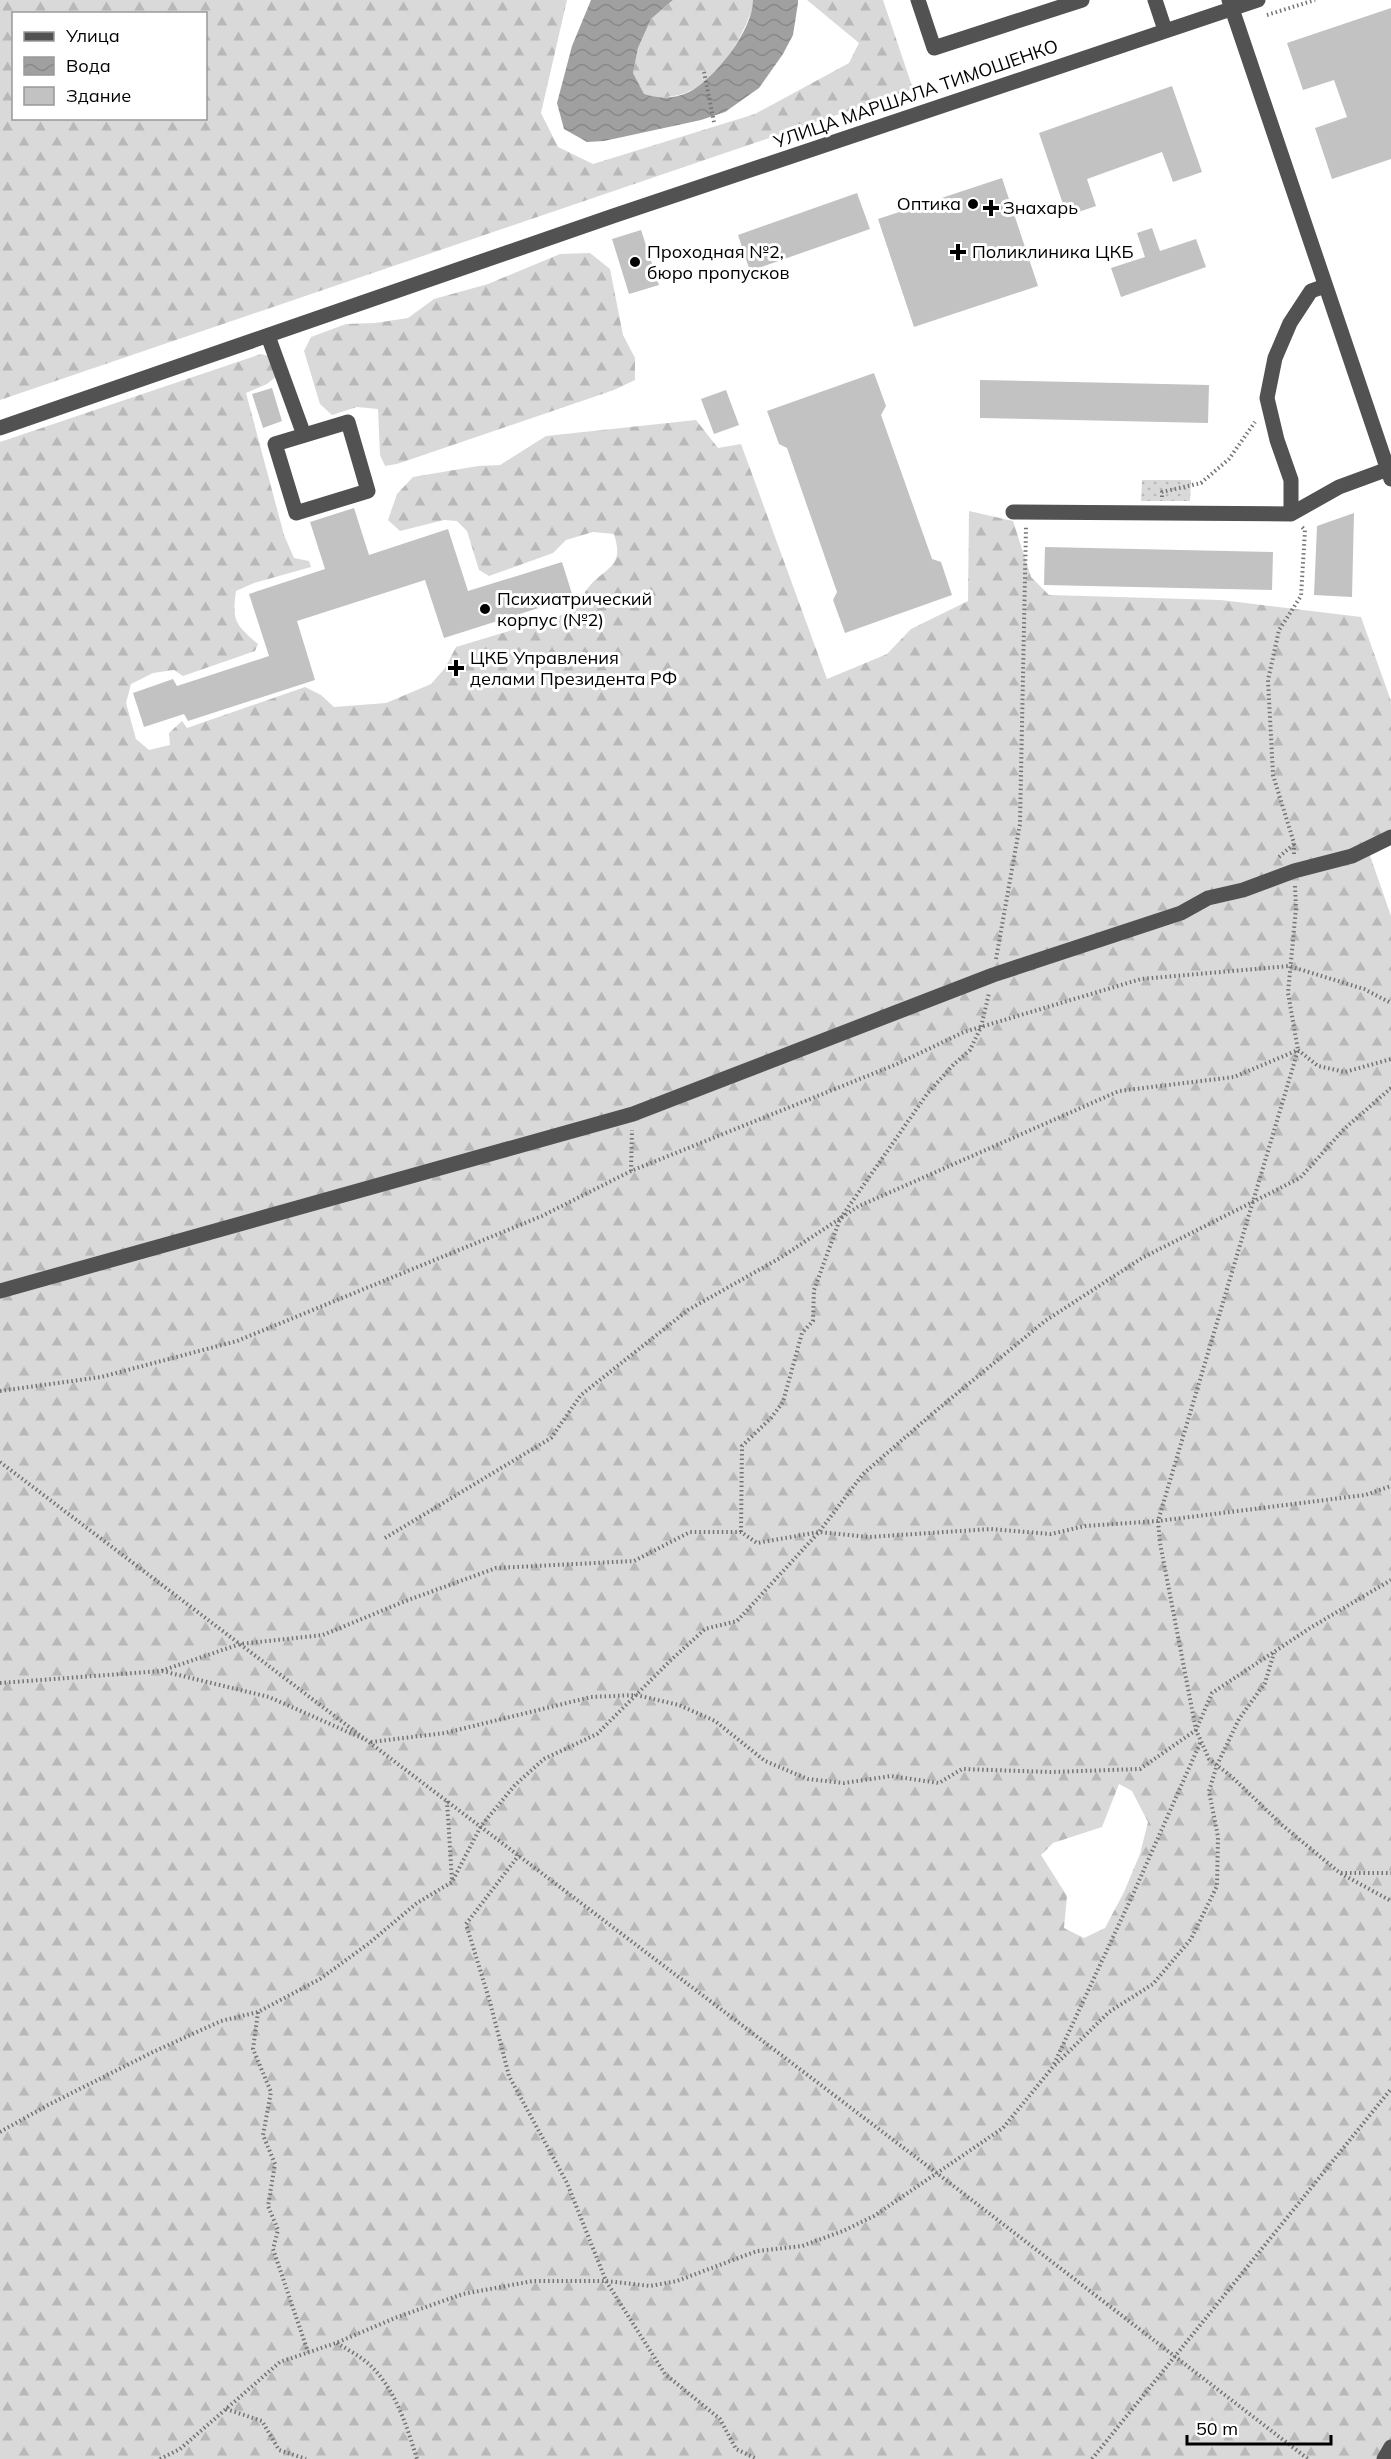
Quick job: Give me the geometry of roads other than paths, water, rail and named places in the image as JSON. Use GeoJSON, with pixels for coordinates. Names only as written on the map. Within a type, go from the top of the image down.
{"type":"FeatureCollection","features":[{"type":"Feature","properties":{"kind":"street"},"geometry":{"type":"LineString","coordinates":[[918,0],[934,48],[1082,0]]}},
{"type":"Feature","properties":{"kind":"street"},"geometry":{"type":"LineString","coordinates":[[1155,0],[1166,30]]}},
{"type":"Feature","properties":{"kind":"street","name":"УЛИЦА МАРШАЛА ТИМОШЕНКО"},"geometry":{"type":"LineString","coordinates":[[0,428],[614,216],[1166,30],[1230,5],[1258,0]]}},
{"type":"Feature","properties":{"kind":"street"},"geometry":{"type":"LineString","coordinates":[[1020,512],[1291,514],[1339,487],[1389,474],[1230,5]]}},
{"type":"Feature","properties":{"kind":"street"},"geometry":{"type":"LineString","coordinates":[[1291,514],[1291,480],[1277,440],[1267,398],[1275,358],[1290,323],[1311,291],[1324,286]]}},
{"type":"Feature","properties":{"kind":"street"},"geometry":{"type":"LineString","coordinates":[[268,336],[304,435]]}},
{"type":"Feature","properties":{"kind":"street"},"geometry":{"type":"LineString","coordinates":[[348,422],[368,491],[296,513],[275,444],[304,435],[348,422]]}},
{"type":"Feature","properties":{"kind":"street"},"geometry":{"type":"LineString","coordinates":[[0,1291],[633,1114],[993,975],[1181,913],[1208,898],[1243,890],[1294,872],[1352,856],[1391,837]]}},
{"type":"Feature","properties":{"kind":"street"},"geometry":{"type":"LineString","coordinates":[[1384,2459],[1391,2447]]}},
{"type":"Feature","properties":{"kind":"water"},"geometry":{"type":"Polygon","coordinates":[[[591,0],[673,0],[651,19],[638,48],[633,73],[644,94],[666,98],[689,92],[699,86],[721,65],[747,25],[753,0],[798,0],[798,3],[793,35],[783,54],[759,88],[725,112],[701,120],[604,141],[587,142],[564,129],[557,103],[572,46],[591,0]]]}},
{"type":"Feature","properties":{"kind":"place","name":"Оптика"},"geometry":{"type":"Point","coordinates":[973,204]}},
{"type":"Feature","properties":{"kind":"place","name":"Знахарь"},"geometry":{"type":"Point","coordinates":[991,208]}},
{"type":"Feature","properties":{"kind":"place","name":"Поликлиника ЦКБ"},"geometry":{"type":"Point","coordinates":[958,252]}},
{"type":"Feature","properties":{"kind":"place","name":"Проходная №2, бюро пропусков"},"geometry":{"type":"Point","coordinates":[635,262]}},
{"type":"Feature","properties":{"kind":"place","name":"Психиатрический корпус (№2)"},"geometry":{"type":"Point","coordinates":[485,609]}},
{"type":"Feature","properties":{"kind":"place","name":"ЦКБ Управления делами Президента РФ"},"geometry":{"type":"Point","coordinates":[456,668]}}]}
